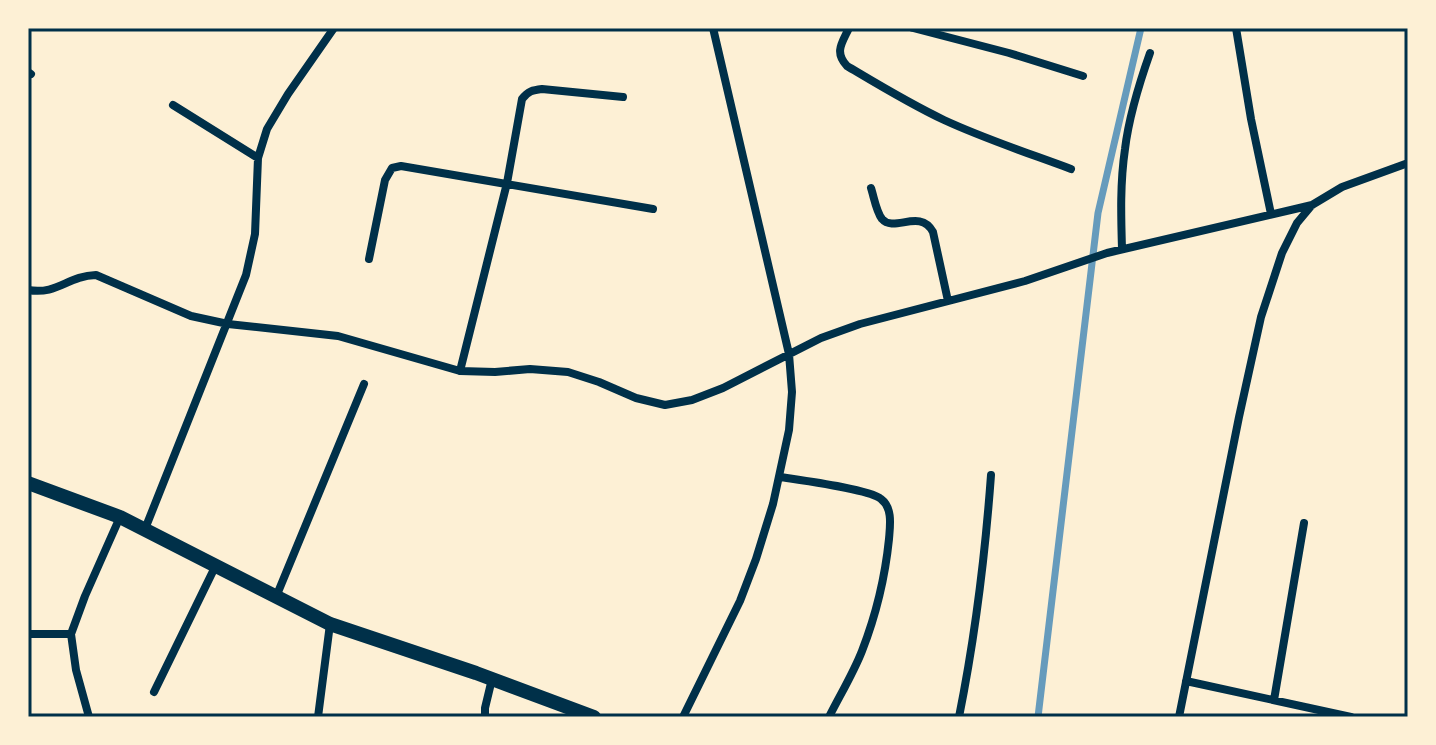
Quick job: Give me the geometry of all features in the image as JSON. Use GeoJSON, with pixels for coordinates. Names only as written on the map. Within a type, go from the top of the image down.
{"type":"FeatureCollection","features":[{"type":"Feature","properties":{"kind":"street"},"geometry":{"type":"LineString","coordinates":[[145,529],[246,275],[255,234],[258,158],[267,129],[334,28]]}},
{"type":"Feature","properties":{"kind":"street"},"geometry":{"type":"LineString","coordinates":[[683,717],[740,601],[756,559],[780,477],[792,392],[789,354],[713,28]]}},
{"type":"Feature","properties":{"kind":"street"},"geometry":{"type":"LineString","coordinates":[[849,28],[840,48],[840,59],[847,66],[900,98],[945,120],[1071,169]]}},
{"type":"Feature","properties":{"kind":"street"},"geometry":{"type":"LineString","coordinates":[[913,28],[1083,76]]}},
{"type":"Feature","properties":{"kind":"street"},"geometry":{"type":"LineString","coordinates":[[1236,28],[1271,214]]}},
{"type":"Feature","properties":{"kind":"street"},"geometry":{"type":"LineString","coordinates":[[1122,249],[1121,189],[1125,148],[1135,97],[1150,53]]}},
{"type":"Feature","properties":{"kind":"street"},"geometry":{"type":"LineString","coordinates":[[460,371],[507,183],[522,99],[526,93],[542,89],[623,97]]}},
{"type":"Feature","properties":{"kind":"street"},"geometry":{"type":"LineString","coordinates":[[173,105],[258,158]]}},
{"type":"Feature","properties":{"kind":"street"},"geometry":{"type":"LineString","coordinates":[[28,290],[53,290],[83,276],[96,275],[191,316],[228,324],[338,336],[460,371],[530,369],[568,372],[636,398],[665,405],[692,400],[723,388],[821,338],[860,324],[1025,281],[1122,249],[1312,205],[1342,187],[1408,163]]}},
{"type":"Feature","properties":{"kind":"street"},"geometry":{"type":"LineString","coordinates":[[369,259],[385,180],[392,168],[401,166],[653,209]]}},
{"type":"Feature","properties":{"kind":"street"},"geometry":{"type":"LineString","coordinates":[[871,188],[884,221],[913,220],[929,225],[948,301]]}},
{"type":"Feature","properties":{"kind":"street"},"geometry":{"type":"LineString","coordinates":[[1179,717],[1261,317],[1282,253],[1297,223],[1312,205]]}},
{"type":"Feature","properties":{"kind":"street"},"geometry":{"type":"LineString","coordinates":[[276,597],[364,384]]}},
{"type":"Feature","properties":{"kind":"street"},"geometry":{"type":"LineString","coordinates":[[959,717],[984,566],[991,475]]}},
{"type":"Feature","properties":{"kind":"street"},"geometry":{"type":"LineString","coordinates":[[780,477],[866,492],[881,499],[888,509],[890,522],[886,566],[878,606],[861,653],[829,717]]}},
{"type":"Feature","properties":{"kind":"street"},"geometry":{"type":"LineString","coordinates":[[28,483],[120,517],[330,624],[594,717]]}},
{"type":"Feature","properties":{"kind":"street"},"geometry":{"type":"LineString","coordinates":[[89,717],[76,670],[71,634],[120,517]]}},
{"type":"Feature","properties":{"kind":"street"},"geometry":{"type":"LineString","coordinates":[[1274,700],[1304,523]]}},
{"type":"Feature","properties":{"kind":"street"},"geometry":{"type":"LineString","coordinates":[[154,692],[216,565]]}},
{"type":"Feature","properties":{"kind":"street"},"geometry":{"type":"LineString","coordinates":[[318,717],[330,624]]}},
{"type":"Feature","properties":{"kind":"street"},"geometry":{"type":"LineString","coordinates":[[28,634],[71,634]]}},
{"type":"Feature","properties":{"kind":"street"},"geometry":{"type":"LineString","coordinates":[[485,717],[492,679]]}},
{"type":"Feature","properties":{"kind":"street"},"geometry":{"type":"LineString","coordinates":[[1186,681],[1351,717]]}},
{"type":"Feature","properties":{"kind":"waterway"},"geometry":{"type":"LineString","coordinates":[[1038,717],[1098,213],[1141,28]]}}]}
